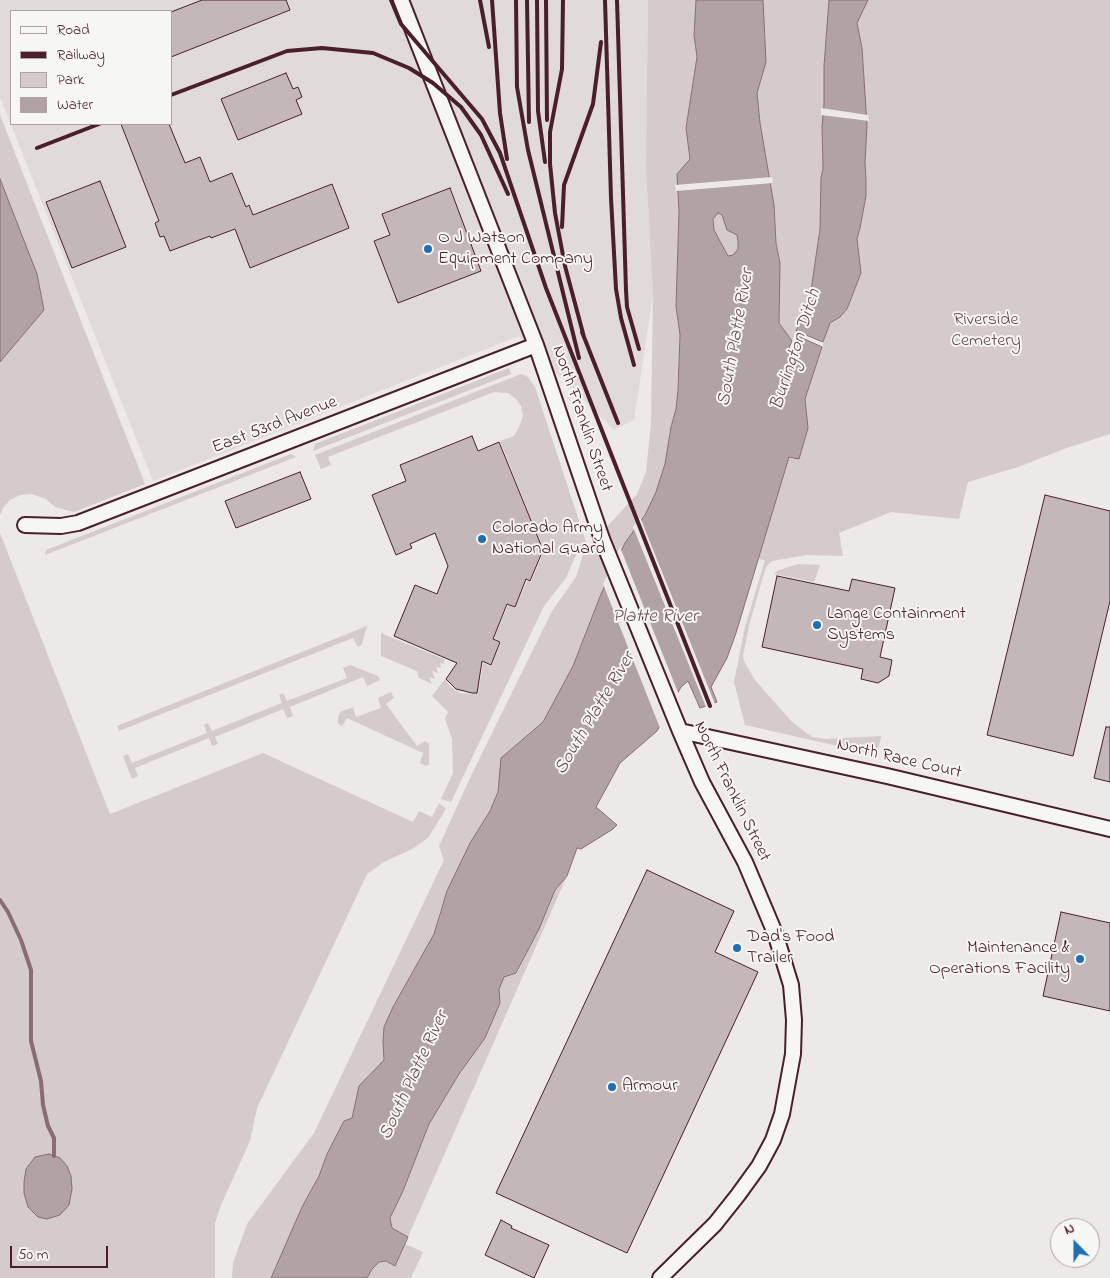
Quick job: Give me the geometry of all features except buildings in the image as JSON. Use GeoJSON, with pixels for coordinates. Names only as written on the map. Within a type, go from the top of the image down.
{"type":"FeatureCollection","features":[{"type":"Feature","properties":{"kind":"street","name":"North Franklin Street"},"geometry":{"type":"LineString","coordinates":[[401,0],[536,345],[602,538],[702,782],[745,862],[775,933],[791,984],[794,1020],[793,1054],[782,1114],[773,1140],[759,1166],[738,1195],[709,1230],[660,1278]]}},
{"type":"Feature","properties":{"kind":"street","name":"East 53rd Avenue"},"geometry":{"type":"LineString","coordinates":[[25,525],[61,526],[78,523],[536,345]]}},
{"type":"Feature","properties":{"kind":"street","name":"North Race Court"},"geometry":{"type":"LineString","coordinates":[[680,731],[832,764],[1110,829]]}},
{"type":"Feature","properties":{"kind":"shaded area"},"geometry":{"type":"Polygon","coordinates":[[[0,0],[648,0],[646,167],[653,295],[634,420],[614,430],[519,336],[153,481],[11,125],[172,125],[172,10],[10,10],[10,122],[0,97],[0,0]]]}},
{"type":"Feature","properties":{"kind":"green space"},"geometry":{"type":"Polygon","coordinates":[[[648,0],[696,0],[694,35],[697,57],[686,128],[690,159],[677,175],[679,211],[676,306],[680,335],[678,390],[665,464],[656,492],[645,515],[625,543],[601,594],[573,666],[543,722],[501,758],[498,792],[490,811],[470,843],[441,908],[434,934],[393,1007],[384,1027],[384,1060],[368,1076],[355,1102],[352,1118],[344,1121],[327,1154],[319,1176],[302,1207],[271,1278],[232,1278],[233,1263],[247,1224],[314,1133],[444,860],[439,846],[470,778],[552,611],[576,577],[584,552],[637,494],[646,472],[651,423],[653,295],[646,167],[648,0]]]}},
{"type":"Feature","properties":{"kind":"green space"},"geometry":{"type":"Polygon","coordinates":[[[763,0],[829,0],[824,66],[823,168],[821,178],[820,229],[808,311],[802,318],[792,341],[779,323],[780,263],[776,243],[774,205],[760,123],[757,93],[766,62],[763,0]]]}},
{"type":"Feature","properties":{"kind":"green space","name":"Riverside Cemetery"},"geometry":{"type":"Polygon","coordinates":[[[868,0],[1110,0],[1110,434],[1021,466],[968,482],[959,519],[891,512],[839,533],[843,556],[807,555],[772,561],[766,567],[749,626],[743,656],[755,680],[792,722],[812,737],[826,739],[881,736],[877,755],[745,725],[734,682],[745,627],[765,560],[758,559],[789,456],[808,428],[805,399],[830,323],[840,317],[847,309],[861,273],[857,239],[866,196],[867,125],[862,48],[857,23],[868,0]]]}},
{"type":"Feature","properties":{"kind":"green space"},"geometry":{"type":"Polygon","coordinates":[[[0,115],[145,484],[74,512],[55,507],[46,499],[31,494],[20,495],[10,500],[0,515],[0,115]]]}},
{"type":"Feature","properties":{"kind":"green space"},"geometry":{"type":"Polygon","coordinates":[[[718,213],[722,215],[733,233],[737,235],[739,241],[738,249],[733,255],[728,256],[714,230],[713,219],[718,213]]]}},
{"type":"Feature","properties":{"kind":"green space"},"geometry":{"type":"Polygon","coordinates":[[[509,368],[511,374],[313,451],[315,444],[509,368]]]}},
{"type":"Feature","properties":{"kind":"green space"},"geometry":{"type":"Polygon","coordinates":[[[521,374],[528,377],[535,387],[586,542],[578,550],[566,578],[544,606],[451,802],[441,799],[453,773],[452,739],[445,719],[448,712],[432,696],[445,679],[451,687],[460,693],[478,693],[483,663],[491,666],[501,642],[494,638],[508,605],[515,608],[527,581],[531,582],[544,551],[500,441],[514,436],[523,416],[521,406],[508,393],[494,392],[328,457],[331,465],[321,469],[315,455],[521,374]]]}},
{"type":"Feature","properties":{"kind":"green space"},"geometry":{"type":"Polygon","coordinates":[[[291,454],[296,457],[45,555],[46,550],[291,454]]]}},
{"type":"Feature","properties":{"kind":"green space"},"geometry":{"type":"Polygon","coordinates":[[[0,533],[110,814],[263,753],[413,822],[419,811],[432,817],[439,803],[446,809],[428,838],[412,849],[384,862],[367,874],[257,1108],[250,1141],[221,1205],[215,1223],[215,1278],[0,1278],[0,533]]]}},
{"type":"Feature","properties":{"kind":"green space"},"geometry":{"type":"Polygon","coordinates":[[[798,564],[820,565],[814,582],[774,574],[777,571],[798,564]]]}},
{"type":"Feature","properties":{"kind":"green space"},"geometry":{"type":"Polygon","coordinates":[[[367,626],[362,644],[358,647],[353,638],[119,731],[117,726],[367,626]]]}},
{"type":"Feature","properties":{"kind":"green space"},"geometry":{"type":"Polygon","coordinates":[[[381,633],[444,659],[444,664],[440,663],[441,668],[436,667],[438,673],[432,671],[435,679],[429,677],[432,684],[419,678],[417,671],[381,656],[381,633]]]}},
{"type":"Feature","properties":{"kind":"green space"},"geometry":{"type":"Polygon","coordinates":[[[350,665],[378,676],[380,680],[367,686],[363,677],[290,707],[293,716],[287,718],[283,709],[215,737],[218,744],[212,746],[209,738],[135,768],[138,776],[132,779],[123,756],[128,754],[132,763],[207,733],[204,725],[208,723],[212,731],[282,703],[279,695],[283,693],[287,701],[347,678],[343,668],[350,665]]]}},
{"type":"Feature","properties":{"kind":"green space"},"geometry":{"type":"Polygon","coordinates":[[[391,692],[394,698],[386,704],[417,746],[425,741],[429,744],[429,764],[426,766],[420,763],[423,753],[347,718],[342,726],[338,723],[340,712],[353,707],[356,717],[381,708],[378,698],[391,692]]]}},
{"type":"Feature","properties":{"kind":"green space"},"geometry":{"type":"Polygon","coordinates":[[[567,876],[408,1237],[398,1233],[392,1228],[390,1218],[403,1191],[429,1124],[459,1074],[485,1038],[500,1003],[499,989],[504,977],[517,973],[539,929],[555,890],[567,876]]]}},
{"type":"Feature","properties":{"kind":"green space"},"geometry":{"type":"Polygon","coordinates":[[[405,1244],[423,1252],[411,1278],[367,1278],[379,1262],[386,1261],[395,1266],[405,1244]]]}},
{"type":"Feature","properties":{"kind":"water","name":"Platte River"},"geometry":{"type":"Polygon","coordinates":[[[696,0],[763,0],[766,62],[757,93],[760,123],[774,205],[776,243],[780,263],[779,323],[792,341],[788,350],[792,351],[798,336],[822,347],[805,399],[808,428],[799,459],[789,457],[736,633],[727,658],[711,687],[717,702],[700,708],[688,681],[681,687],[657,731],[620,763],[596,807],[617,825],[581,849],[577,848],[567,876],[555,890],[539,929],[516,973],[504,977],[499,989],[500,1003],[485,1038],[459,1074],[429,1124],[403,1191],[390,1218],[392,1228],[408,1237],[395,1266],[386,1261],[379,1262],[367,1278],[271,1278],[302,1207],[319,1176],[327,1154],[344,1121],[352,1118],[359,1086],[384,1060],[384,1027],[393,1007],[434,934],[447,891],[470,843],[490,811],[498,792],[501,758],[543,722],[573,666],[601,594],[625,543],[645,515],[656,492],[665,464],[678,390],[680,335],[676,306],[679,211],[677,174],[690,159],[686,128],[697,57],[694,35],[696,0]],[[718,213],[713,219],[714,230],[728,256],[733,255],[738,249],[737,235],[727,230],[722,215],[718,213]]]}},
{"type":"Feature","properties":{"kind":"water"},"geometry":{"type":"Polygon","coordinates":[[[829,0],[868,0],[857,23],[862,48],[867,125],[866,196],[857,239],[861,273],[847,309],[840,317],[830,323],[823,342],[796,331],[802,318],[808,311],[820,229],[821,178],[823,168],[824,66],[829,0]]]}},
{"type":"Feature","properties":{"kind":"water"},"geometry":{"type":"Polygon","coordinates":[[[0,179],[37,274],[44,310],[0,362],[0,179]]]}},
{"type":"Feature","properties":{"kind":"water"},"geometry":{"type":"Polygon","coordinates":[[[49,1154],[60,1158],[67,1166],[71,1176],[72,1189],[69,1205],[60,1215],[47,1219],[38,1217],[28,1207],[24,1193],[24,1182],[26,1169],[35,1157],[49,1154]]]}},
{"type":"Feature","properties":{"kind":"pier"},"geometry":{"type":"Polygon","coordinates":[[[821,108],[868,115],[869,121],[821,115],[821,108]]]}},
{"type":"Feature","properties":{"kind":"pier"},"geometry":{"type":"Polygon","coordinates":[[[772,177],[773,183],[676,191],[675,185],[772,177]]]}},
{"type":"Feature","properties":{"kind":"pier"},"geometry":{"type":"Polygon","coordinates":[[[640,517],[715,704],[706,707],[633,527],[640,517]]]}},
{"type":"Feature","properties":{"kind":"pier"},"geometry":{"type":"Polygon","coordinates":[[[620,547],[679,695],[660,728],[603,584],[620,547]]]}},
{"type":"Feature","properties":{"kind":"waterway"},"geometry":{"type":"LineString","coordinates":[[0,900],[8,912],[21,940],[31,970],[31,1041],[41,1081],[43,1105],[48,1126],[54,1138],[54,1156]]}},
{"type":"Feature","properties":{"kind":"railway"},"geometry":{"type":"LineString","coordinates":[[391,0],[401,24],[482,119],[500,153],[546,288],[710,706]]}},
{"type":"Feature","properties":{"kind":"railway"},"geometry":{"type":"LineString","coordinates":[[480,0],[489,47]]}},
{"type":"Feature","properties":{"kind":"railway"},"geometry":{"type":"LineString","coordinates":[[492,0],[500,113],[507,159]]}},
{"type":"Feature","properties":{"kind":"railway"},"geometry":{"type":"LineString","coordinates":[[516,0],[517,87],[528,150],[579,358]]}},
{"type":"Feature","properties":{"kind":"railway"},"geometry":{"type":"LineString","coordinates":[[527,0],[529,122]]}},
{"type":"Feature","properties":{"kind":"railway"},"geometry":{"type":"LineString","coordinates":[[537,0],[538,111],[545,162]]}},
{"type":"Feature","properties":{"kind":"railway"},"geometry":{"type":"LineString","coordinates":[[546,0],[547,120]]}},
{"type":"Feature","properties":{"kind":"railway"},"geometry":{"type":"LineString","coordinates":[[563,0],[562,69],[550,132],[550,164],[555,213],[565,266],[584,337]]}},
{"type":"Feature","properties":{"kind":"railway"},"geometry":{"type":"LineString","coordinates":[[605,0],[611,198],[616,289],[621,318],[634,365]]}},
{"type":"Feature","properties":{"kind":"railway"},"geometry":{"type":"LineString","coordinates":[[617,0],[627,307],[639,349]]}},
{"type":"Feature","properties":{"kind":"railway"},"geometry":{"type":"LineString","coordinates":[[562,227],[564,185],[593,104],[601,42]]}},
{"type":"Feature","properties":{"kind":"railway"},"geometry":{"type":"LineString","coordinates":[[172,95],[287,51],[322,48],[373,53],[409,68],[433,83],[461,107],[481,135],[508,194]]}},
{"type":"Feature","properties":{"kind":"railway"},"geometry":{"type":"LineString","coordinates":[[37,148],[96,125]]}},
{"type":"Feature","properties":{"kind":"railway"},"geometry":{"type":"LineString","coordinates":[[582,332],[618,423]]}},
{"type":"Feature","properties":{"kind":"place","name":"O J Watson Equipment Company"},"geometry":{"type":"Point","coordinates":[428,249]}},
{"type":"Feature","properties":{"kind":"place","name":"Colorado Army National Guard"},"geometry":{"type":"Point","coordinates":[482,539]}},
{"type":"Feature","properties":{"kind":"place","name":"Lange Containment Systems"},"geometry":{"type":"Point","coordinates":[817,625]}},
{"type":"Feature","properties":{"kind":"place","name":"Dad's Food Trailer"},"geometry":{"type":"Point","coordinates":[737,948]}},
{"type":"Feature","properties":{"kind":"place","name":"Maintenance & Operations Facility"},"geometry":{"type":"Point","coordinates":[1080,959]}},
{"type":"Feature","properties":{"kind":"place","name":"Armour"},"geometry":{"type":"Point","coordinates":[612,1087]}},
{"type":"Feature","properties":{"kind":"water label","name":"South Platte River"},"geometry":{"type":"Point","coordinates":[737,338]}},
{"type":"Feature","properties":{"kind":"water label","name":"Burlington Ditch"},"geometry":{"type":"Point","coordinates":[797,350]}},
{"type":"Feature","properties":{"kind":"water label","name":"South Platte River"},"geometry":{"type":"Point","coordinates":[596,714]}},
{"type":"Feature","properties":{"kind":"water label","name":"South Platte River"},"geometry":{"type":"Point","coordinates":[415,1076]}}]}
